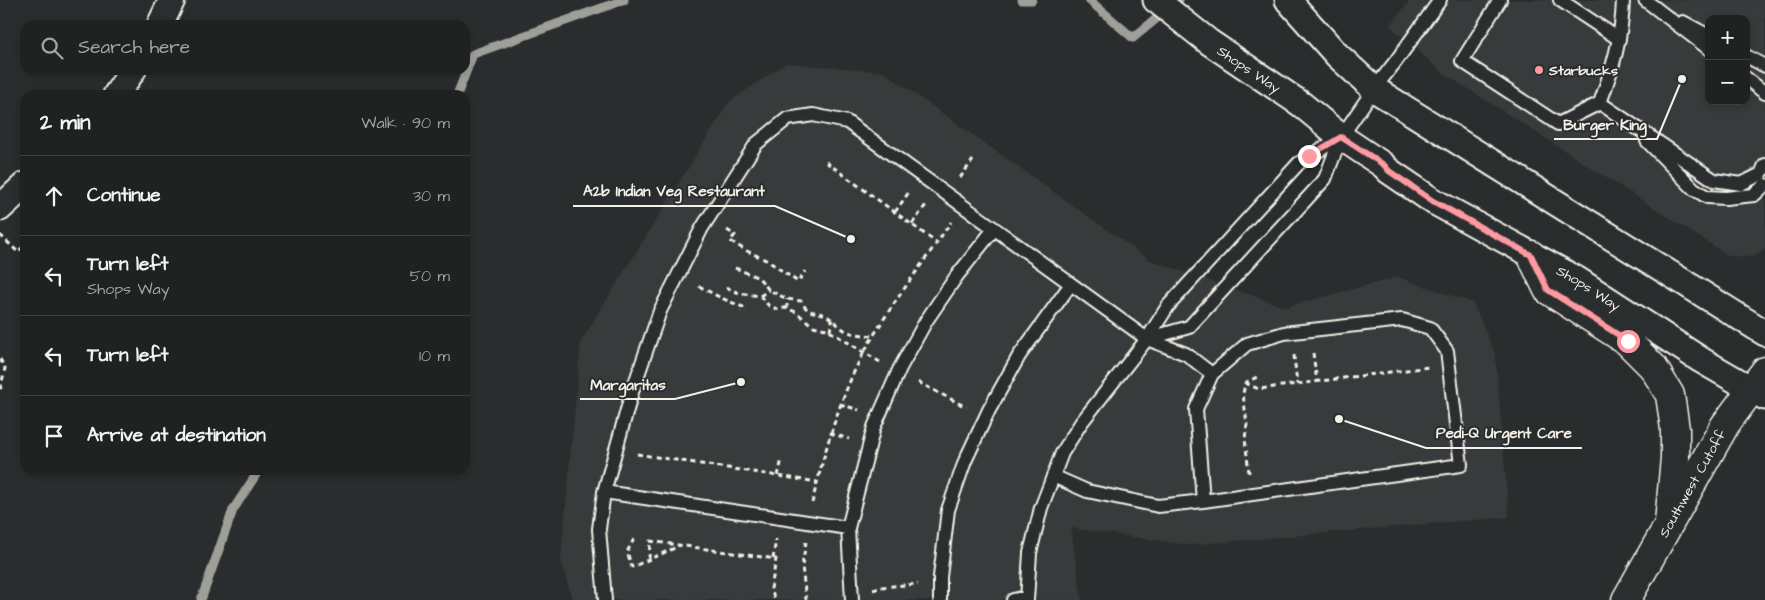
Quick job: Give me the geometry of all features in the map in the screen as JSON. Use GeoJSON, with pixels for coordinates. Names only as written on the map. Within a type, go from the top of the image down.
{"type":"FeatureCollection","features":[{"type":"Feature","properties":{"kind":"main road"},"geometry":{"type":"LineString","coordinates":[[1531,255],[1548,290],[1628,341],[1653,366],[1670,395],[1675,428],[1675,458],[1670,524]]}},
{"type":"Feature","properties":{"kind":"main road","name":"Southwest Cutoff"},"geometry":{"type":"LineString","coordinates":[[1626,600],[1725,425],[1760,386]]}},
{"type":"Feature","properties":{"kind":"street"},"geometry":{"type":"LineString","coordinates":[[162,20],[172,0]]}},
{"type":"Feature","properties":{"kind":"street","name":"Shops Way"},"geometry":{"type":"LineString","coordinates":[[1156,0],[1209,42],[1301,104],[1341,137],[1384,165],[1389,171],[1433,201],[1576,280],[1701,360],[1760,386]]}},
{"type":"Feature","properties":{"kind":"street"},"geometry":{"type":"LineString","coordinates":[[1288,0],[1337,55],[1374,89],[1765,334]]}},
{"type":"Feature","properties":{"kind":"street"},"geometry":{"type":"LineString","coordinates":[[119,90],[130,75]]}},
{"type":"Feature","properties":{"kind":"street"},"geometry":{"type":"LineString","coordinates":[[0,208],[20,190]]}},
{"type":"Feature","properties":{"kind":"lane"},"geometry":{"type":"LineString","coordinates":[[1147,340],[1189,327],[1325,179],[1341,137],[1440,0]]}},
{"type":"Feature","properties":{"kind":"lane"},"geometry":{"type":"LineString","coordinates":[[1500,0],[1462,61],[1558,124],[1600,103],[1614,62],[1622,22],[1623,0]]}},
{"type":"Feature","properties":{"kind":"lane"},"geometry":{"type":"LineString","coordinates":[[1560,0],[1619,39]]}},
{"type":"Feature","properties":{"kind":"lane"},"geometry":{"type":"LineString","coordinates":[[1647,2],[1705,34]]}},
{"type":"Feature","properties":{"kind":"lane"},"geometry":{"type":"LineString","coordinates":[[1647,2],[1705,46]]}},
{"type":"Feature","properties":{"kind":"lane"},"geometry":{"type":"LineString","coordinates":[[1750,58],[1765,66]]}},
{"type":"Feature","properties":{"kind":"lane"},"geometry":{"type":"LineString","coordinates":[[1750,81],[1765,93]]}},
{"type":"Feature","properties":{"kind":"lane"},"geometry":{"type":"LineString","coordinates":[[1600,103],[1714,180],[1741,184],[1761,174],[1765,165]]}},
{"type":"Feature","properties":{"kind":"lane"},"geometry":{"type":"LineString","coordinates":[[606,600],[599,529],[604,492],[632,392],[660,311],[702,228],[756,144],[787,119],[813,115],[847,122],[1147,340],[1186,354],[1212,374]]}},
{"type":"Feature","properties":{"kind":"lane"},"geometry":{"type":"LineString","coordinates":[[1634,126],[1694,189],[1708,197],[1726,198],[1754,195],[1765,185]]}},
{"type":"Feature","properties":{"kind":"lane"},"geometry":{"type":"LineString","coordinates":[[1013,600],[1027,599],[1030,554],[1041,508],[1062,453],[1081,423],[1147,340],[1168,306],[1299,163],[1341,137]]}},
{"type":"Feature","properties":{"kind":"lane"},"geometry":{"type":"LineString","coordinates":[[852,600],[848,528],[874,426],[900,368],[926,321],[994,229]]}},
{"type":"Feature","properties":{"kind":"lane"},"geometry":{"type":"LineString","coordinates":[[940,600],[940,577],[948,510],[965,462],[1019,356],[1071,284]]}},
{"type":"Feature","properties":{"kind":"lane"},"geometry":{"type":"LineString","coordinates":[[1053,476],[1087,492],[1158,506],[1203,501],[1461,465],[1447,351],[1430,328],[1402,320],[1284,333],[1247,344],[1212,374],[1196,409],[1203,501]]}},
{"type":"Feature","properties":{"kind":"lane"},"geometry":{"type":"LineString","coordinates":[[604,492],[808,524],[848,528]]}},
{"type":"Feature","properties":{"kind":"path"},"geometry":{"type":"LineString","coordinates":[[826,162],[937,243]]}},
{"type":"Feature","properties":{"kind":"path"},"geometry":{"type":"LineString","coordinates":[[812,505],[829,438],[840,404],[864,353],[951,221]]}},
{"type":"Feature","properties":{"kind":"path"},"geometry":{"type":"LineString","coordinates":[[728,230],[735,235],[730,241],[768,261],[798,282],[805,271]]}},
{"type":"Feature","properties":{"kind":"path"},"geometry":{"type":"LineString","coordinates":[[0,235],[18,252],[20,250]]}},
{"type":"Feature","properties":{"kind":"path"},"geometry":{"type":"LineString","coordinates":[[735,268],[758,278],[769,290],[787,299],[800,301],[805,308],[813,313],[826,315],[844,330],[854,334],[875,336]]}},
{"type":"Feature","properties":{"kind":"path"},"geometry":{"type":"LineString","coordinates":[[699,286],[720,298],[743,307],[741,312]]}},
{"type":"Feature","properties":{"kind":"path"},"geometry":{"type":"LineString","coordinates":[[726,287],[739,293],[760,296],[769,306],[777,309],[787,309],[796,312],[813,326],[830,331],[888,366]]}},
{"type":"Feature","properties":{"kind":"path"},"geometry":{"type":"LineString","coordinates":[[760,296],[769,290]]}},
{"type":"Feature","properties":{"kind":"path"},"geometry":{"type":"LineString","coordinates":[[787,299],[787,309]]}},
{"type":"Feature","properties":{"kind":"path"},"geometry":{"type":"LineString","coordinates":[[830,331],[832,320]]}},
{"type":"Feature","properties":{"kind":"path"},"geometry":{"type":"LineString","coordinates":[[1313,353],[1317,382]]}},
{"type":"Feature","properties":{"kind":"path"},"geometry":{"type":"LineString","coordinates":[[1294,355],[1297,384]]}},
{"type":"Feature","properties":{"kind":"path"},"geometry":{"type":"LineString","coordinates":[[0,359],[5,368],[0,391]]}},
{"type":"Feature","properties":{"kind":"path"},"geometry":{"type":"LineString","coordinates":[[1245,383],[1259,389],[1430,366],[1431,376]]}},
{"type":"Feature","properties":{"kind":"path"},"geometry":{"type":"LineString","coordinates":[[1245,383],[1257,377]]}},
{"type":"Feature","properties":{"kind":"path"},"geometry":{"type":"LineString","coordinates":[[918,382],[986,418]]}},
{"type":"Feature","properties":{"kind":"path"},"geometry":{"type":"LineString","coordinates":[[1245,383],[1243,394],[1246,424],[1245,439],[1253,494]]}},
{"type":"Feature","properties":{"kind":"path"},"geometry":{"type":"LineString","coordinates":[[636,454],[817,482]]}},
{"type":"Feature","properties":{"kind":"path"},"geometry":{"type":"LineString","coordinates":[[778,476],[782,459]]}},
{"type":"Feature","properties":{"kind":"path"},"geometry":{"type":"LineString","coordinates":[[634,539],[627,552],[632,567],[681,546]]}},
{"type":"Feature","properties":{"kind":"path"},"geometry":{"type":"LineString","coordinates":[[649,559],[650,541],[776,559],[771,589],[775,600]]}},
{"type":"Feature","properties":{"kind":"path"},"geometry":{"type":"LineString","coordinates":[[806,542],[802,566],[806,600]]}},
{"type":"Feature","properties":{"kind":"path"},"geometry":{"type":"LineString","coordinates":[[870,591],[881,587],[919,584]]}},
{"type":"Feature","properties":{"kind":"path"},"geometry":{"type":"LineString","coordinates":[[764,592],[771,589]]}},
{"type":"Feature","properties":{"kind":"shaded area"},"geometry":{"type":"Polygon","coordinates":[[[1410,0],[1765,0],[1765,249],[1752,257],[1729,256],[1442,72],[1390,26],[1410,0]]]}},
{"type":"Feature","properties":{"kind":"shaded area"},"geometry":{"type":"Polygon","coordinates":[[[786,63],[884,72],[1150,260],[1285,307],[1398,277],[1473,303],[1495,353],[1509,517],[1188,545],[1071,528],[1082,600],[572,600],[561,559],[581,341],[729,102],[786,63]]]}},
{"type":"Feature","properties":{"kind":"waterway"},"geometry":{"type":"LineString","coordinates":[[470,62],[473,54],[624,0]]}},
{"type":"Feature","properties":{"kind":"waterway"},"geometry":{"type":"LineString","coordinates":[[1022,0],[1032,0]]}},
{"type":"Feature","properties":{"kind":"waterway"},"geometry":{"type":"LineString","coordinates":[[1089,0],[1133,38],[1179,0]]}},
{"type":"Feature","properties":{"kind":"waterway"},"geometry":{"type":"LineString","coordinates":[[459,90],[465,75]]}},
{"type":"Feature","properties":{"kind":"waterway"},"geometry":{"type":"LineString","coordinates":[[201,600],[233,510],[256,475]]}},
{"type":"Feature","properties":{"kind":"place","name":"Starbucks"},"geometry":{"type":"Point","coordinates":[1539,70]}},
{"type":"Feature","properties":{"kind":"place","name":"Burger King"},"geometry":{"type":"Point","coordinates":[1682,79]}},
{"type":"Feature","properties":{"kind":"place","name":"A2b Indian Veg Restaurant"},"geometry":{"type":"Point","coordinates":[851,239]}},
{"type":"Feature","properties":{"kind":"place","name":"Margaritas"},"geometry":{"type":"Point","coordinates":[741,382]}},
{"type":"Feature","properties":{"kind":"place","name":"Pedi-Q Urgent Care"},"geometry":{"type":"Point","coordinates":[1339,419]}},
{"type":"Feature","properties":{"kind":"route"},"geometry":{"type":"LineString","coordinates":[[1309,156],[1341,137],[1384,165],[1389,171],[1433,201],[1531,255],[1548,290],[1628,341]]}}]}
